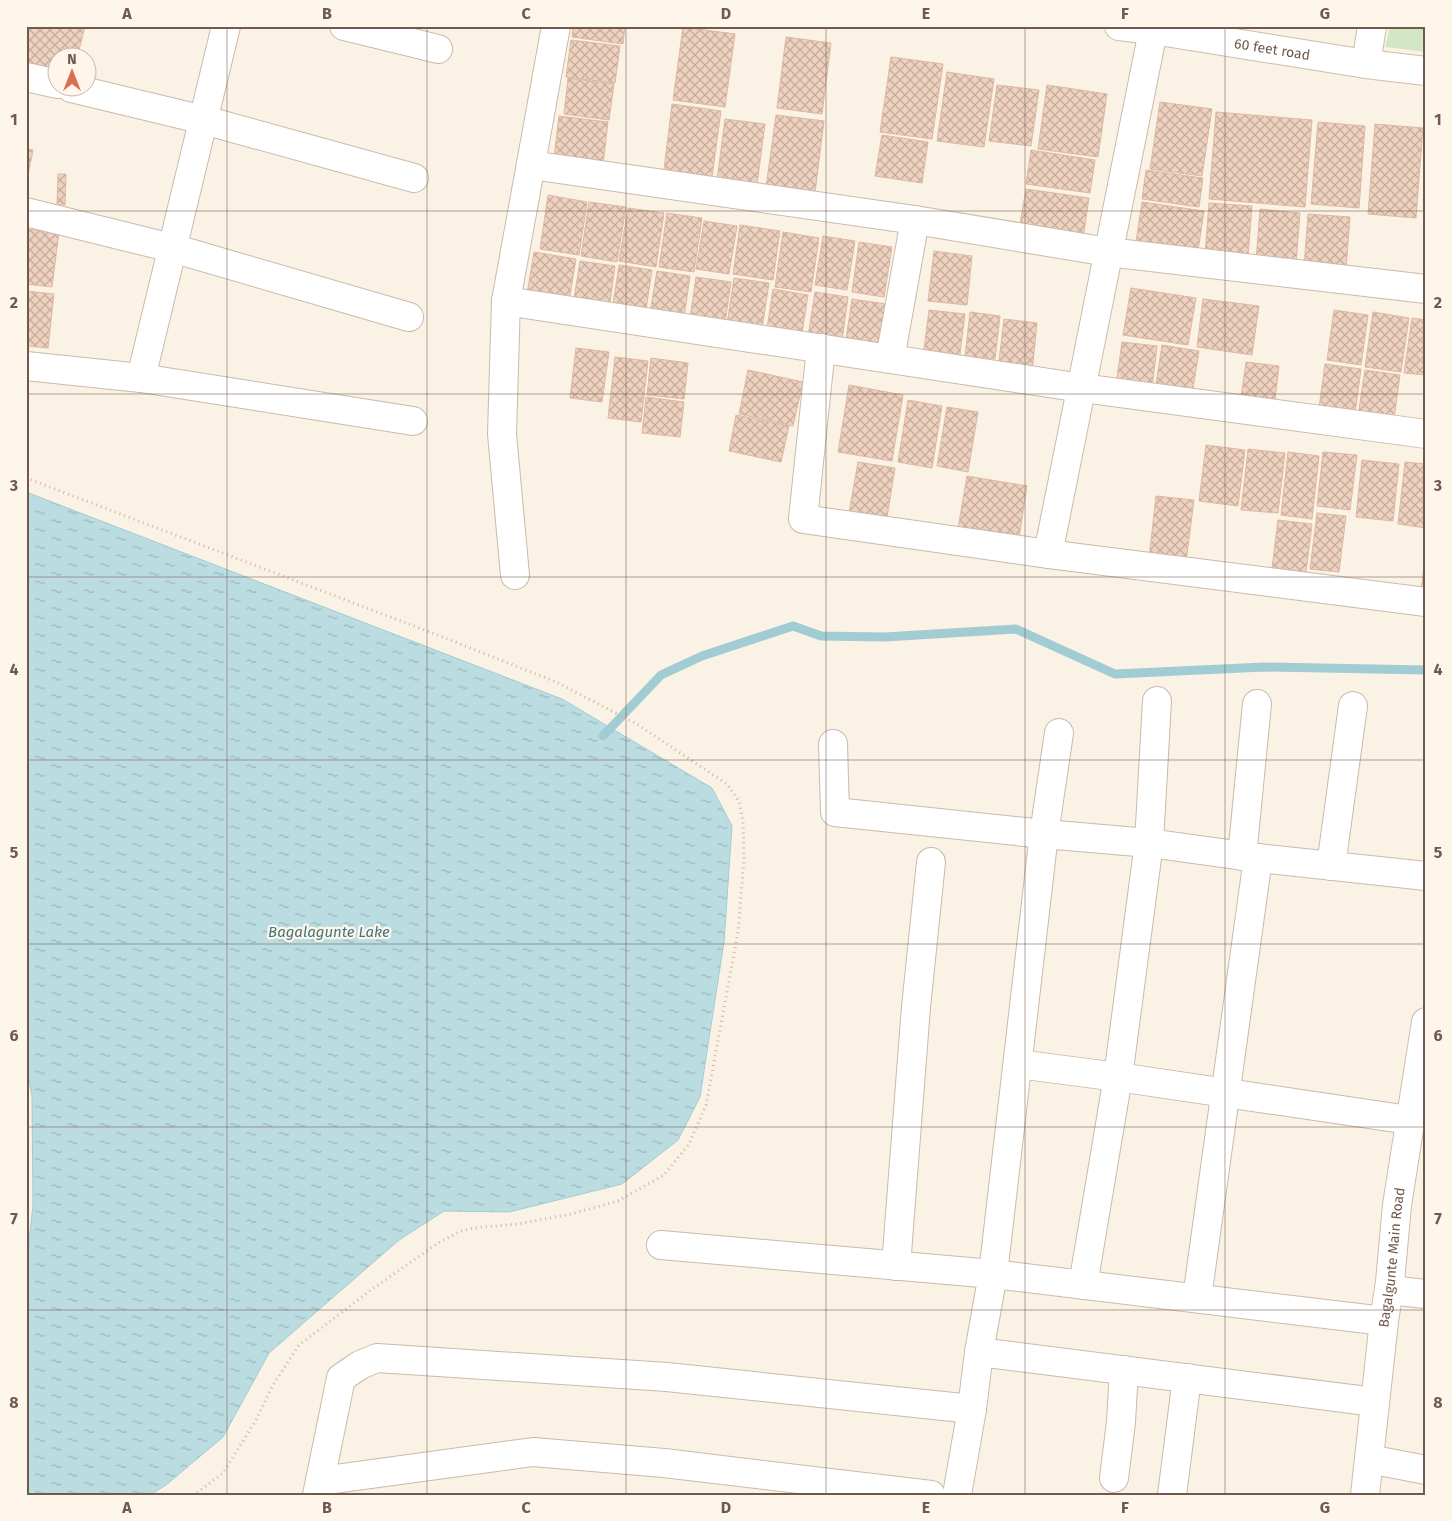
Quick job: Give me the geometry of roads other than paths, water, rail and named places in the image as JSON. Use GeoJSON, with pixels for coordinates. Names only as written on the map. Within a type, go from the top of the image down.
{"type":"FeatureCollection","features":[{"type":"Feature","properties":{"kind":"street"},"geometry":{"type":"LineString","coordinates":[[141,378],[226,26]]}},
{"type":"Feature","properties":{"kind":"street"},"geometry":{"type":"LineString","coordinates":[[344,26],[438,50]]}},
{"type":"Feature","properties":{"kind":"street"},"geometry":{"type":"LineString","coordinates":[[515,575],[502,434],[506,301],[556,26]]}},
{"type":"Feature","properties":{"kind":"street","name":"60 feet road"},"geometry":{"type":"LineString","coordinates":[[1119,26],[1154,28],[1366,64],[1426,71]]}},
{"type":"Feature","properties":{"kind":"street"},"geometry":{"type":"LineString","coordinates":[[1366,64],[1372,26]]}},
{"type":"Feature","properties":{"kind":"street"},"geometry":{"type":"LineString","coordinates":[[1048,554],[1154,28]]}},
{"type":"Feature","properties":{"kind":"street"},"geometry":{"type":"LineString","coordinates":[[26,77],[48,82]]}},
{"type":"Feature","properties":{"kind":"street"},"geometry":{"type":"LineString","coordinates":[[98,95],[204,120],[414,178]]}},
{"type":"Feature","properties":{"kind":"street"},"geometry":{"type":"LineString","coordinates":[[531,166],[915,220],[1108,252],[1426,289]]}},
{"type":"Feature","properties":{"kind":"street"},"geometry":{"type":"LineString","coordinates":[[26,212],[172,248],[409,317]]}},
{"type":"Feature","properties":{"kind":"street"},"geometry":{"type":"LineString","coordinates":[[890,359],[915,220]]}},
{"type":"Feature","properties":{"kind":"street"},"geometry":{"type":"LineString","coordinates":[[506,301],[1082,388],[1426,434]]}},
{"type":"Feature","properties":{"kind":"street"},"geometry":{"type":"LineString","coordinates":[[821,348],[803,519],[1048,554],[1426,602]]}},
{"type":"Feature","properties":{"kind":"street"},"geometry":{"type":"LineString","coordinates":[[26,366],[141,378],[413,421]]}},
{"type":"Feature","properties":{"kind":"street"},"geometry":{"type":"LineString","coordinates":[[1083,1285],[1118,1077],[1149,843],[1157,701]]}},
{"type":"Feature","properties":{"kind":"street"},"geometry":{"type":"LineString","coordinates":[[1197,1298],[1226,1094],[1250,857],[1257,704]]}},
{"type":"Feature","properties":{"kind":"street"},"geometry":{"type":"LineString","coordinates":[[1331,866],[1353,706]]}},
{"type":"Feature","properties":{"kind":"street"},"geometry":{"type":"LineString","coordinates":[[957,1495],[993,1274],[1044,834],[1059,733]]}},
{"type":"Feature","properties":{"kind":"street"},"geometry":{"type":"LineString","coordinates":[[833,744],[835,812],[1149,843],[1250,857],[1426,876]]}},
{"type":"Feature","properties":{"kind":"street"},"geometry":{"type":"LineString","coordinates":[[896,1266],[916,1007],[931,862]]}},
{"type":"Feature","properties":{"kind":"street","name":"Bagalgunte Main Road"},"geometry":{"type":"LineString","coordinates":[[1365,1495],[1397,1205],[1426,1022]]}},
{"type":"Feature","properties":{"kind":"street"},"geometry":{"type":"LineString","coordinates":[[1018,1064],[1410,1120]]}},
{"type":"Feature","properties":{"kind":"street"},"geometry":{"type":"LineString","coordinates":[[661,1245],[993,1274],[1384,1321]]}},
{"type":"Feature","properties":{"kind":"street"},"geometry":{"type":"LineString","coordinates":[[1389,1290],[1426,1294]]}},
{"type":"Feature","properties":{"kind":"street"},"geometry":{"type":"LineString","coordinates":[[979,1352],[1375,1402]]}},
{"type":"Feature","properties":{"kind":"street"},"geometry":{"type":"LineString","coordinates":[[932,1495],[664,1463],[533,1452],[318,1488],[341,1378],[360,1364],[377,1358],[667,1377],[972,1409]]}},
{"type":"Feature","properties":{"kind":"street"},"geometry":{"type":"LineString","coordinates":[[1114,1478],[1121,1422],[1124,1370]]}},
{"type":"Feature","properties":{"kind":"street"},"geometry":{"type":"LineString","coordinates":[[1172,1495],[1187,1378]]}},
{"type":"Feature","properties":{"kind":"street"},"geometry":{"type":"LineString","coordinates":[[1369,1459],[1426,1470]]}},
{"type":"Feature","properties":{"kind":"water","name":"Bagalagunte Lake"},"geometry":{"type":"Polygon","coordinates":[[[26,492],[562,699],[712,788],[732,826],[724,942],[700,1097],[678,1140],[622,1184],[509,1212],[444,1211],[399,1240],[269,1353],[223,1437],[166,1485],[150,1495],[26,1495],[26,1269],[33,1205],[32,1096],[26,1064],[26,492]]]}},
{"type":"Feature","properties":{"kind":"waterway"},"geometry":{"type":"LineString","coordinates":[[603,736],[661,675],[702,656],[793,626],[821,636],[885,637],[1016,629],[1115,674],[1264,667],[1426,670]]}}]}
